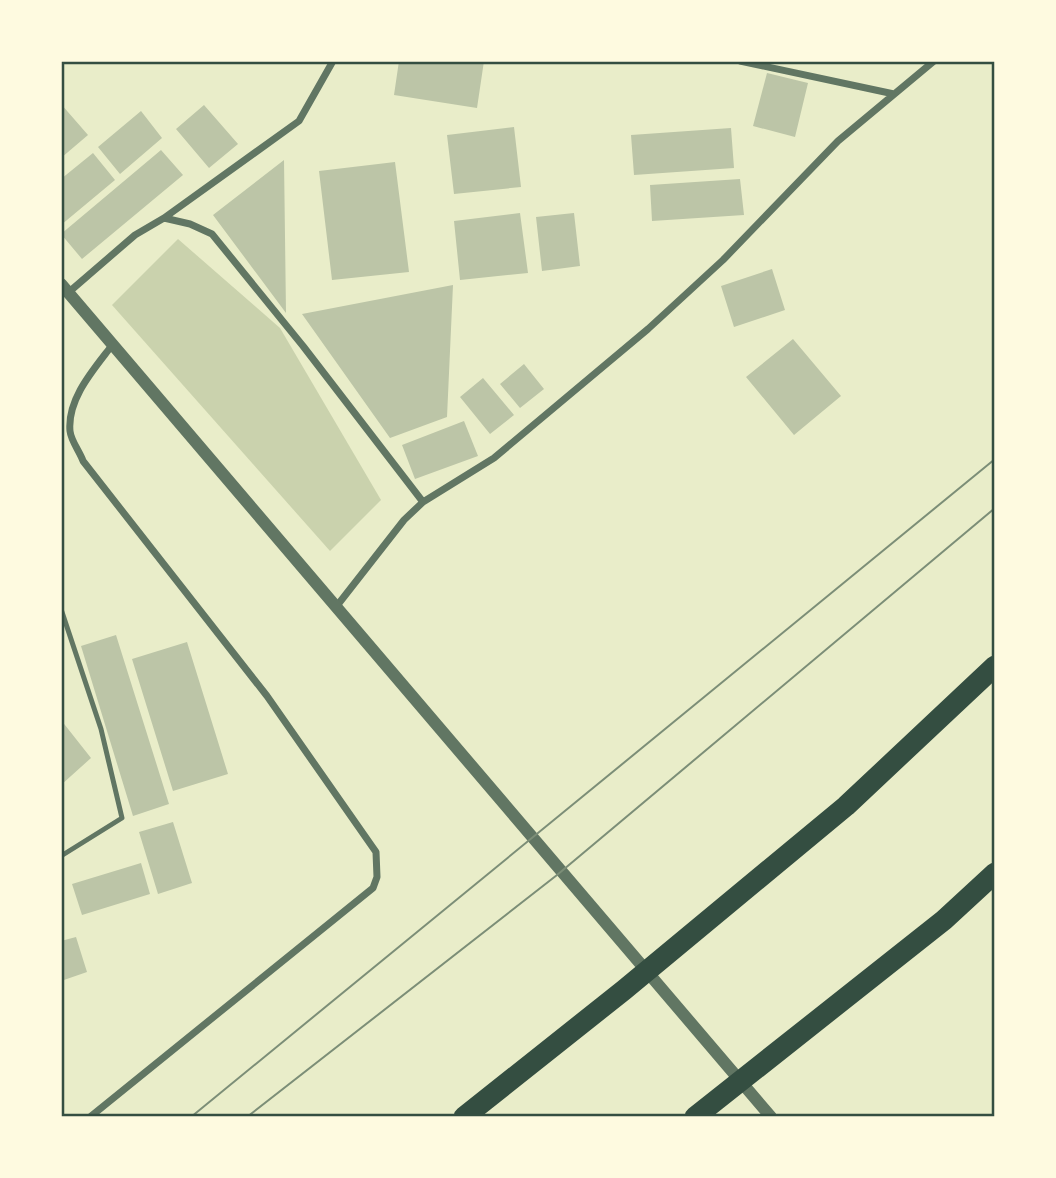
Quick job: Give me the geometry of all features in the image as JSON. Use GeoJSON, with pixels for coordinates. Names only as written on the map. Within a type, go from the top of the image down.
{"type":"FeatureCollection","features":[{"type":"Feature","properties":{"kind":"highway"},"geometry":{"type":"LineString","coordinates":[[464,1117],[624,990],[846,806],[995,666]]}},
{"type":"Feature","properties":{"kind":"highway"},"geometry":{"type":"LineString","coordinates":[[695,1117],[944,920],[995,873]]}},
{"type":"Feature","properties":{"kind":"street"},"geometry":{"type":"LineString","coordinates":[[333,61],[299,121],[164,218],[135,234],[65,288],[771,1117]]}},
{"type":"Feature","properties":{"kind":"street"},"geometry":{"type":"LineString","coordinates":[[740,61],[894,94]]}},
{"type":"Feature","properties":{"kind":"street"},"geometry":{"type":"LineString","coordinates":[[336,607],[404,520],[423,502],[494,458],[648,329],[723,260],[838,141],[934,61]]}},
{"type":"Feature","properties":{"kind":"street"},"geometry":{"type":"LineString","coordinates":[[164,218],[190,224],[212,234],[303,345],[423,502]]}},
{"type":"Feature","properties":{"kind":"street"},"geometry":{"type":"LineString","coordinates":[[90,1117],[373,888],[377,864],[376,852],[369,841],[267,696],[83,461],[70,432],[74,406],[83,384],[114,344]]}},
{"type":"Feature","properties":{"kind":"lane"},"geometry":{"type":"LineString","coordinates":[[61,437],[70,432]]}},
{"type":"Feature","properties":{"kind":"lane"},"geometry":{"type":"LineString","coordinates":[[61,609],[102,729],[122,818],[61,856]]}},
{"type":"Feature","properties":{"kind":"green space"},"geometry":{"type":"Polygon","coordinates":[[[178,239],[280,328],[381,500],[330,551],[112,305],[178,239]]]}},
{"type":"Feature","properties":{"kind":"building"},"geometry":{"type":"Polygon","coordinates":[[[399,61],[484,61],[477,108],[394,95],[399,61]]]}},
{"type":"Feature","properties":{"kind":"building"},"geometry":{"type":"Polygon","coordinates":[[[767,73],[808,83],[795,137],[753,126],[767,73]]]}},
{"type":"Feature","properties":{"kind":"building"},"geometry":{"type":"Polygon","coordinates":[[[61,104],[88,135],[61,158],[61,104]]]}},
{"type":"Feature","properties":{"kind":"building"},"geometry":{"type":"Polygon","coordinates":[[[204,105],[238,144],[209,168],[176,129],[204,105]]]}},
{"type":"Feature","properties":{"kind":"building"},"geometry":{"type":"Polygon","coordinates":[[[141,111],[162,138],[120,174],[98,147],[141,111]]]}},
{"type":"Feature","properties":{"kind":"building"},"geometry":{"type":"Polygon","coordinates":[[[514,127],[521,187],[454,194],[447,135],[514,127]]]}},
{"type":"Feature","properties":{"kind":"building"},"geometry":{"type":"Polygon","coordinates":[[[731,128],[734,168],[634,175],[631,135],[731,128]]]}},
{"type":"Feature","properties":{"kind":"building"},"geometry":{"type":"Polygon","coordinates":[[[161,150],[183,175],[82,259],[61,234],[161,150]]]}},
{"type":"Feature","properties":{"kind":"building"},"geometry":{"type":"Polygon","coordinates":[[[93,153],[115,180],[61,225],[61,179],[93,153]]]}},
{"type":"Feature","properties":{"kind":"building"},"geometry":{"type":"Polygon","coordinates":[[[284,160],[286,313],[213,215],[284,160]]]}},
{"type":"Feature","properties":{"kind":"building"},"geometry":{"type":"Polygon","coordinates":[[[395,162],[409,272],[332,280],[319,171],[395,162]]]}},
{"type":"Feature","properties":{"kind":"building"},"geometry":{"type":"Polygon","coordinates":[[[740,179],[744,215],[652,221],[650,185],[740,179]]]}},
{"type":"Feature","properties":{"kind":"building"},"geometry":{"type":"Polygon","coordinates":[[[520,213],[528,273],[460,280],[454,221],[520,213]]]}},
{"type":"Feature","properties":{"kind":"building"},"geometry":{"type":"Polygon","coordinates":[[[574,213],[580,266],[542,271],[536,217],[574,213]]]}},
{"type":"Feature","properties":{"kind":"building"},"geometry":{"type":"Polygon","coordinates":[[[772,269],[785,310],[734,327],[721,286],[772,269]]]}},
{"type":"Feature","properties":{"kind":"building"},"geometry":{"type":"Polygon","coordinates":[[[453,285],[447,417],[390,438],[302,314],[453,285]]]}},
{"type":"Feature","properties":{"kind":"building"},"geometry":{"type":"Polygon","coordinates":[[[793,339],[841,396],[794,435],[746,377],[793,339]]]}},
{"type":"Feature","properties":{"kind":"building"},"geometry":{"type":"Polygon","coordinates":[[[524,364],[544,389],[520,408],[500,384],[524,364]]]}},
{"type":"Feature","properties":{"kind":"building"},"geometry":{"type":"Polygon","coordinates":[[[483,378],[514,415],[490,434],[460,397],[483,378]]]}},
{"type":"Feature","properties":{"kind":"building"},"geometry":{"type":"Polygon","coordinates":[[[464,421],[478,456],[415,479],[402,445],[464,421]]]}},
{"type":"Feature","properties":{"kind":"building"},"geometry":{"type":"Polygon","coordinates":[[[116,635],[169,804],[133,816],[81,646],[116,635]]]}},
{"type":"Feature","properties":{"kind":"building"},"geometry":{"type":"Polygon","coordinates":[[[187,642],[228,774],[173,791],[132,659],[187,642]]]}},
{"type":"Feature","properties":{"kind":"building"},"geometry":{"type":"Polygon","coordinates":[[[61,720],[91,758],[61,785],[61,720]]]}},
{"type":"Feature","properties":{"kind":"building"},"geometry":{"type":"Polygon","coordinates":[[[173,822],[192,883],[158,894],[139,832],[173,822]]]}},
{"type":"Feature","properties":{"kind":"building"},"geometry":{"type":"Polygon","coordinates":[[[141,863],[150,894],[82,915],[72,884],[141,863]]]}},
{"type":"Feature","properties":{"kind":"building"},"geometry":{"type":"Polygon","coordinates":[[[76,937],[87,972],[61,981],[61,941],[76,937]]]}},
{"type":"Feature","properties":{"kind":"tram line"},"geometry":{"type":"LineString","coordinates":[[191,1117],[995,459]]}},
{"type":"Feature","properties":{"kind":"tram line"},"geometry":{"type":"LineString","coordinates":[[247,1117],[557,875],[995,508]]}}]}
